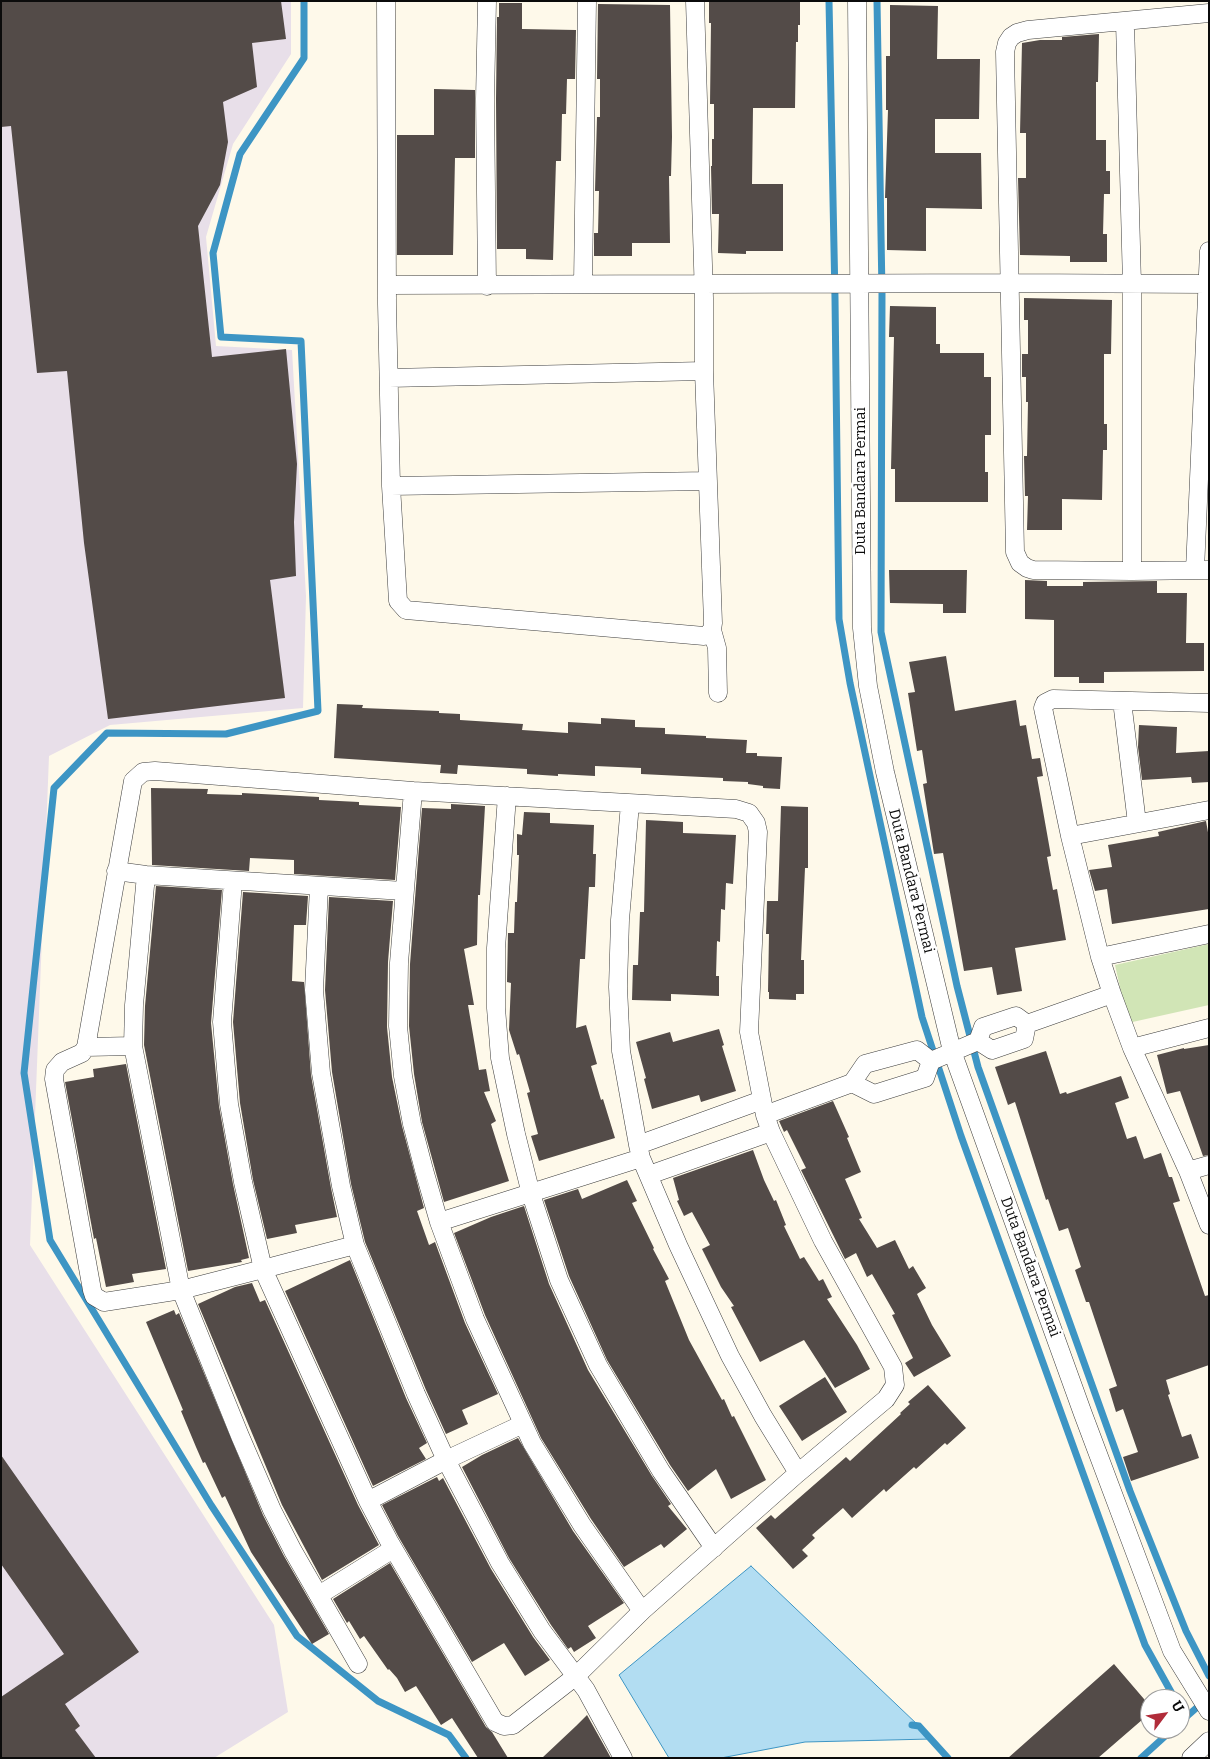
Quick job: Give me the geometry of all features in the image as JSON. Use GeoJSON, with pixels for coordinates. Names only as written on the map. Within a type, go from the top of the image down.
{"type":"FeatureCollection","features":[{"type":"Feature","properties":{"kind":"street"},"geometry":{"type":"LineString","coordinates":[[386,1],[389,378],[396,596],[399,604],[406,610],[704,636],[712,630]]}},
{"type":"Feature","properties":{"kind":"street"},"geometry":{"type":"LineString","coordinates":[[487,1],[485,99],[487,286]]}},
{"type":"Feature","properties":{"kind":"street"},"geometry":{"type":"LineString","coordinates":[[583,283],[587,1]]}},
{"type":"Feature","properties":{"kind":"street"},"geometry":{"type":"LineString","coordinates":[[695,1],[712,630],[717,648],[718,693]]}},
{"type":"Feature","properties":{"kind":"street","name":"Duta Bandara Permai"},"geometry":{"type":"LineString","coordinates":[[856,1],[862,628],[868,686],[885,772],[952,1052],[1083,1414],[1172,1651],[1205,1705]]}},
{"type":"Feature","properties":{"kind":"street"},"geometry":{"type":"LineString","coordinates":[[1209,13],[1028,30],[1017,33],[1007,43],[1005,52],[1014,542],[1015,552],[1020,563],[1027,568],[1033,570],[1202,570],[1209,252]]}},
{"type":"Feature","properties":{"kind":"street"},"geometry":{"type":"LineString","coordinates":[[1125,22],[1132,284],[1132,571]]}},
{"type":"Feature","properties":{"kind":"street"},"geometry":{"type":"LineString","coordinates":[[387,285],[487,286],[583,283],[703,285],[1009,282],[1208,284]]}},
{"type":"Feature","properties":{"kind":"street"},"geometry":{"type":"LineString","coordinates":[[389,378],[704,371]]}},
{"type":"Feature","properties":{"kind":"street"},"geometry":{"type":"LineString","coordinates":[[392,486],[708,481]]}},
{"type":"Feature","properties":{"kind":"street"},"geometry":{"type":"LineString","coordinates":[[1209,703],[1053,699],[1047,701],[1043,706],[1070,836],[1100,957],[1132,1048],[1188,1172],[1209,1225]]}},
{"type":"Feature","properties":{"kind":"street"},"geometry":{"type":"LineString","coordinates":[[1122,701],[1136,823]]}},
{"type":"Feature","properties":{"kind":"street"},"geometry":{"type":"LineString","coordinates":[[233,881],[222,1022],[229,1104],[243,1182],[263,1269],[368,1501],[393,1550],[495,1722],[504,1726],[514,1725],[576,1676],[642,1611],[798,1473],[886,1399],[895,1385],[893,1367],[823,1241],[770,1132],[763,1108],[748,1032],[758,832],[756,823],[749,813],[736,809],[413,791],[156,771],[143,772],[134,781],[116,871],[86,1047],[82,1053],[62,1062],[55,1070],[54,1079],[94,1296],[104,1302],[181,1290],[263,1269],[355,1245]]}},
{"type":"Feature","properties":{"kind":"street"},"geometry":{"type":"LineString","coordinates":[[413,791],[399,963],[398,1026],[412,1124],[439,1222],[475,1319],[532,1443],[582,1525],[642,1611]]}},
{"type":"Feature","properties":{"kind":"street"},"geometry":{"type":"LineString","coordinates":[[507,796],[496,948],[496,1008],[500,1058],[531,1194],[559,1280],[598,1365],[661,1471],[714,1548]]}},
{"type":"Feature","properties":{"kind":"street"},"geometry":{"type":"LineString","coordinates":[[630,804],[620,920],[618,987],[621,1051],[640,1151],[678,1245],[730,1356],[762,1416],[798,1473]]}},
{"type":"Feature","properties":{"kind":"street"},"geometry":{"type":"LineString","coordinates":[[1070,836],[1209,810]]}},
{"type":"Feature","properties":{"kind":"street"},"geometry":{"type":"LineString","coordinates":[[116,871],[146,875],[404,891]]}},
{"type":"Feature","properties":{"kind":"street"},"geometry":{"type":"LineString","coordinates":[[146,875],[134,1005],[133,1046],[181,1290],[272,1510],[358,1664]]}},
{"type":"Feature","properties":{"kind":"street"},"geometry":{"type":"LineString","coordinates":[[319,887],[314,990],[321,1073],[341,1186],[355,1245],[416,1394],[446,1460],[500,1563],[542,1631],[586,1690],[623,1758]]}},
{"type":"Feature","properties":{"kind":"street"},"geometry":{"type":"LineString","coordinates":[[1100,957],[1209,934]]}},
{"type":"Feature","properties":{"kind":"street"},"geometry":{"type":"LineString","coordinates":[[1027,1024],[1112,994]]}},
{"type":"Feature","properties":{"kind":"street"},"geometry":{"type":"LineString","coordinates":[[852,1082],[874,1094],[925,1078],[952,1052],[983,1027],[1016,1016],[1027,1024]]}},
{"type":"Feature","properties":{"kind":"street"},"geometry":{"type":"LineString","coordinates":[[439,1222],[531,1194],[640,1151],[763,1108],[852,1082],[865,1064],[917,1050],[952,1052],[992,1050],[1024,1039],[1027,1024]]}},
{"type":"Feature","properties":{"kind":"street"},"geometry":{"type":"LineString","coordinates":[[1132,1048],[1209,1028]]}},
{"type":"Feature","properties":{"kind":"street"},"geometry":{"type":"LineString","coordinates":[[86,1047],[133,1046]]}},
{"type":"Feature","properties":{"kind":"street"},"geometry":{"type":"LineString","coordinates":[[649,1175],[770,1132]]}},
{"type":"Feature","properties":{"kind":"street"},"geometry":{"type":"LineString","coordinates":[[1188,1172],[1209,1165]]}},
{"type":"Feature","properties":{"kind":"street"},"geometry":{"type":"LineString","coordinates":[[368,1501],[446,1460],[523,1424]]}},
{"type":"Feature","properties":{"kind":"street"},"geometry":{"type":"LineString","coordinates":[[318,1595],[393,1550]]}},
{"type":"Feature","properties":{"kind":"street"},"geometry":{"type":"LineString","coordinates":[[1191,1758],[1209,1741]]}},
{"type":"Feature","properties":{"kind":"shaded area"},"geometry":{"type":"Polygon","coordinates":[[[1,1],[291,1],[291,54],[233,144],[206,237],[216,346],[292,350],[306,596],[303,708],[110,725],[49,756],[30,1245],[274,1625],[288,1712],[214,1758],[1,1758],[1,1]]]}},
{"type":"Feature","properties":{"kind":"green space"},"geometry":{"type":"Polygon","coordinates":[[[1209,944],[1209,1005],[1128,1023],[1115,965],[1209,944]]]}},
{"type":"Feature","properties":{"kind":"water"},"geometry":{"type":"Polygon","coordinates":[[[751,1566],[931,1739],[805,1742],[721,1758],[669,1758],[619,1675],[751,1566]]]}},
{"type":"Feature","properties":{"kind":"building"},"geometry":{"type":"Polygon","coordinates":[[[1,1],[281,1],[286,39],[252,43],[257,87],[223,102],[228,142],[220,185],[198,226],[212,357],[286,349],[297,464],[294,522],[296,576],[270,580],[285,698],[108,719],[84,543],[67,371],[37,373],[11,126],[1,127],[1,1]]]}},
{"type":"Feature","properties":{"kind":"building"},"geometry":{"type":"Polygon","coordinates":[[[709,1],[800,1],[800,25],[798,25],[798,42],[796,42],[795,108],[753,108],[752,184],[783,184],[783,251],[746,251],[746,254],[718,253],[719,214],[712,214],[711,166],[712,139],[714,139],[714,104],[710,104],[711,23],[709,23],[709,1]]]}},
{"type":"Feature","properties":{"kind":"building"},"geometry":{"type":"Polygon","coordinates":[[[499,3],[522,3],[522,29],[576,30],[575,79],[567,79],[566,114],[562,114],[561,161],[556,161],[553,260],[526,259],[526,249],[497,249],[496,99],[497,17],[499,17],[499,3]]]}},
{"type":"Feature","properties":{"kind":"building"},"geometry":{"type":"Polygon","coordinates":[[[598,4],[670,5],[672,137],[671,176],[669,176],[670,243],[632,243],[632,256],[594,256],[594,233],[598,233],[599,191],[595,191],[597,117],[600,117],[600,79],[597,79],[598,4]]]}},
{"type":"Feature","properties":{"kind":"building"},"geometry":{"type":"Polygon","coordinates":[[[890,5],[938,6],[937,59],[980,59],[979,119],[935,119],[935,153],[981,153],[982,209],[926,208],[926,251],[887,250],[887,198],[885,198],[888,110],[886,110],[886,56],[890,56],[890,5]]]}},
{"type":"Feature","properties":{"kind":"building"},"geometry":{"type":"Polygon","coordinates":[[[1099,34],[1098,82],[1096,82],[1096,140],[1106,140],[1106,171],[1110,171],[1110,194],[1104,194],[1103,234],[1107,234],[1107,262],[1070,262],[1070,256],[1020,255],[1018,178],[1026,178],[1026,133],[1020,133],[1022,43],[1040,40],[1062,40],[1062,37],[1099,34]]]}},
{"type":"Feature","properties":{"kind":"building"},"geometry":{"type":"Polygon","coordinates":[[[434,89],[475,90],[475,158],[455,158],[453,255],[397,255],[397,135],[434,135],[434,89]]]}},
{"type":"Feature","properties":{"kind":"building"},"geometry":{"type":"Polygon","coordinates":[[[1024,298],[1112,300],[1111,354],[1104,354],[1104,424],[1107,424],[1107,450],[1103,450],[1102,500],[1062,499],[1062,530],[1027,530],[1028,496],[1025,496],[1024,456],[1027,456],[1028,402],[1026,402],[1026,377],[1022,377],[1022,354],[1028,354],[1028,320],[1024,320],[1024,298]]]}},
{"type":"Feature","properties":{"kind":"building"},"geometry":{"type":"Polygon","coordinates":[[[890,306],[936,307],[936,344],[940,344],[940,353],[984,353],[984,377],[991,377],[991,435],[985,435],[985,472],[988,472],[988,502],[895,502],[895,469],[891,469],[894,337],[889,337],[890,306]]]}},
{"type":"Feature","properties":{"kind":"building"},"geometry":{"type":"Polygon","coordinates":[[[889,570],[967,570],[966,613],[943,613],[943,604],[890,603],[889,570]]]}},
{"type":"Feature","properties":{"kind":"building"},"geometry":{"type":"Polygon","coordinates":[[[1025,580],[1047,581],[1047,586],[1083,586],[1083,582],[1157,581],[1157,593],[1187,593],[1186,643],[1204,643],[1204,671],[1104,672],[1104,683],[1079,683],[1079,677],[1054,677],[1054,620],[1025,619],[1025,580]]]}},
{"type":"Feature","properties":{"kind":"building"},"geometry":{"type":"Polygon","coordinates":[[[946,656],[955,711],[1016,700],[1020,726],[1026,725],[1032,759],[1040,758],[1043,776],[1037,777],[1051,856],[1047,857],[1053,890],[1057,889],[1066,940],[1015,948],[1022,991],[997,995],[992,967],[964,971],[943,853],[934,854],[923,784],[927,783],[922,750],[917,751],[908,693],[915,692],[909,662],[946,656]]]}},
{"type":"Feature","properties":{"kind":"building"},"geometry":{"type":"Polygon","coordinates":[[[337,704],[363,705],[362,708],[439,711],[439,713],[460,714],[460,720],[523,724],[522,730],[568,733],[568,722],[601,724],[601,718],[635,720],[635,727],[665,728],[665,734],[747,740],[746,753],[757,753],[757,756],[782,757],[780,789],[763,788],[763,786],[748,784],[748,782],[723,781],[723,778],[641,774],[641,768],[595,766],[595,776],[558,774],[558,776],[527,774],[527,769],[458,765],[457,774],[440,773],[441,765],[334,758],[337,704]]]}},
{"type":"Feature","properties":{"kind":"building"},"geometry":{"type":"Polygon","coordinates":[[[1139,725],[1177,727],[1176,753],[1209,751],[1209,782],[1192,783],[1191,777],[1142,780],[1138,747],[1139,725]]]}},
{"type":"Feature","properties":{"kind":"building"},"geometry":{"type":"Polygon","coordinates":[[[151,788],[208,789],[207,794],[242,795],[242,793],[319,797],[319,800],[359,802],[359,805],[401,807],[395,880],[294,874],[294,860],[250,858],[249,871],[152,865],[151,788]]]}},
{"type":"Feature","properties":{"kind":"building"},"geometry":{"type":"Polygon","coordinates":[[[451,804],[485,806],[480,895],[478,895],[477,945],[464,949],[474,1005],[468,1005],[479,1070],[486,1069],[490,1091],[484,1092],[496,1121],[491,1124],[509,1181],[444,1202],[422,1122],[414,1074],[409,1026],[410,964],[422,808],[451,809],[451,804]]]}},
{"type":"Feature","properties":{"kind":"building"},"geometry":{"type":"Polygon","coordinates":[[[781,806],[808,807],[808,868],[805,868],[801,960],[804,960],[804,994],[796,994],[796,1000],[769,999],[768,992],[769,934],[766,934],[767,901],[778,901],[781,806]]]}},
{"type":"Feature","properties":{"kind":"building"},"geometry":{"type":"Polygon","coordinates":[[[524,812],[550,813],[550,823],[594,825],[593,854],[596,854],[595,887],[589,887],[585,959],[580,959],[576,1028],[586,1025],[597,1064],[591,1066],[615,1138],[539,1161],[531,1136],[538,1134],[527,1093],[530,1092],[519,1054],[517,1055],[509,1030],[511,983],[507,982],[508,933],[514,933],[519,855],[517,855],[517,834],[522,835],[524,812]]]}},
{"type":"Feature","properties":{"kind":"building"},"geometry":{"type":"Polygon","coordinates":[[[646,820],[683,822],[683,833],[736,835],[733,884],[726,883],[725,910],[721,909],[720,942],[717,941],[716,976],[719,976],[719,996],[671,994],[671,1001],[632,1000],[633,965],[638,965],[640,912],[644,912],[646,820]]]}},
{"type":"Feature","properties":{"kind":"building"},"geometry":{"type":"Polygon","coordinates":[[[1206,821],[1209,838],[1209,909],[1112,924],[1107,889],[1095,891],[1089,870],[1112,867],[1108,845],[1159,836],[1158,832],[1206,821]]]}},
{"type":"Feature","properties":{"kind":"building"},"geometry":{"type":"Polygon","coordinates":[[[156,886],[222,890],[211,1023],[219,1106],[249,1258],[241,1260],[242,1262],[188,1271],[144,1045],[145,1006],[156,886]]]}},
{"type":"Feature","properties":{"kind":"building"},"geometry":{"type":"Polygon","coordinates":[[[243,892],[308,896],[306,925],[294,925],[292,981],[304,982],[311,1075],[337,1217],[295,1225],[297,1233],[267,1239],[253,1180],[240,1103],[233,1022],[243,892]]]}},
{"type":"Feature","properties":{"kind":"building"},"geometry":{"type":"Polygon","coordinates":[[[329,897],[393,901],[388,962],[387,1027],[392,1077],[402,1126],[424,1208],[417,1211],[429,1245],[435,1242],[465,1323],[498,1394],[462,1410],[468,1424],[446,1434],[365,1242],[351,1184],[332,1072],[325,990],[329,897]]]}},
{"type":"Feature","properties":{"kind":"building"},"geometry":{"type":"Polygon","coordinates":[[[719,1029],[724,1045],[722,1046],[736,1091],[701,1102],[699,1095],[652,1109],[636,1042],[670,1032],[673,1042],[719,1029]]]}},
{"type":"Feature","properties":{"kind":"building"},"geometry":{"type":"Polygon","coordinates":[[[1209,1045],[1209,1155],[1203,1156],[1180,1091],[1167,1094],[1157,1055],[1184,1048],[1209,1045]]]}},
{"type":"Feature","properties":{"kind":"building"},"geometry":{"type":"Polygon","coordinates":[[[1046,1051],[1060,1094],[1066,1092],[1067,1094],[1121,1076],[1129,1098],[1115,1103],[1127,1139],[1136,1136],[1144,1159],[1161,1153],[1180,1201],[1173,1203],[1205,1296],[1209,1295],[1209,1365],[1166,1380],[1170,1394],[1168,1395],[1182,1437],[1191,1434],[1199,1458],[1131,1481],[1123,1457],[1138,1452],[1123,1409],[1116,1412],[1109,1389],[1117,1386],[1089,1302],[1086,1302],[1075,1270],[1081,1267],[1068,1228],[1059,1231],[1048,1199],[1046,1200],[1015,1102],[1008,1105],[995,1067],[1046,1051]]]}},
{"type":"Feature","properties":{"kind":"building"},"geometry":{"type":"Polygon","coordinates":[[[126,1064],[166,1269],[132,1274],[134,1282],[106,1287],[96,1238],[94,1239],[65,1082],[94,1077],[93,1069],[126,1064]]]}},
{"type":"Feature","properties":{"kind":"building"},"geometry":{"type":"Polygon","coordinates":[[[833,1101],[849,1137],[847,1138],[861,1172],[845,1179],[862,1218],[859,1219],[877,1248],[895,1240],[909,1269],[913,1266],[926,1288],[917,1294],[932,1325],[951,1356],[914,1377],[905,1363],[913,1358],[892,1315],[895,1314],[872,1274],[867,1277],[856,1253],[845,1259],[801,1170],[806,1168],[787,1130],[784,1132],[779,1121],[833,1101]]]}},
{"type":"Feature","properties":{"kind":"building"},"geometry":{"type":"Polygon","coordinates":[[[753,1150],[764,1180],[774,1201],[776,1200],[786,1225],[784,1226],[800,1259],[804,1257],[819,1281],[823,1279],[832,1297],[827,1299],[870,1369],[835,1388],[804,1340],[760,1362],[731,1307],[734,1306],[721,1287],[702,1249],[710,1245],[692,1212],[684,1216],[677,1201],[679,1200],[673,1178],[753,1150]]]}},
{"type":"Feature","properties":{"kind":"building"},"geometry":{"type":"Polygon","coordinates":[[[627,1180],[637,1201],[632,1203],[669,1279],[665,1281],[689,1340],[722,1400],[724,1399],[732,1417],[734,1416],[766,1480],[731,1499],[716,1469],[688,1491],[670,1465],[607,1360],[569,1276],[544,1200],[578,1189],[582,1199],[627,1180]]]}},
{"type":"Feature","properties":{"kind":"building"},"geometry":{"type":"Polygon","coordinates":[[[524,1206],[549,1284],[588,1370],[671,1504],[668,1506],[687,1529],[664,1548],[661,1544],[624,1567],[591,1519],[541,1438],[485,1315],[454,1233],[491,1217],[524,1206]]]}},
{"type":"Feature","properties":{"kind":"building"},"geometry":{"type":"Polygon","coordinates":[[[350,1260],[406,1398],[427,1443],[419,1448],[426,1459],[373,1486],[285,1291],[350,1260]]]}},
{"type":"Feature","properties":{"kind":"building"},"geometry":{"type":"Polygon","coordinates":[[[252,1283],[260,1302],[265,1300],[358,1505],[379,1545],[322,1580],[282,1505],[198,1304],[235,1287],[252,1283]]]}},
{"type":"Feature","properties":{"kind":"building"},"geometry":{"type":"Polygon","coordinates":[[[174,1310],[176,1315],[179,1313],[263,1515],[284,1556],[329,1634],[312,1644],[251,1552],[225,1496],[222,1498],[205,1462],[203,1463],[181,1411],[183,1410],[146,1322],[174,1310]]]}},
{"type":"Feature","properties":{"kind":"building"},"geometry":{"type":"Polygon","coordinates":[[[825,1377],[847,1412],[802,1441],[779,1406],[825,1377]]]}},
{"type":"Feature","properties":{"kind":"building"},"geometry":{"type":"Polygon","coordinates":[[[928,1385],[966,1428],[947,1445],[945,1443],[916,1469],[914,1467],[886,1492],[884,1489],[852,1518],[843,1508],[812,1535],[815,1538],[802,1550],[808,1556],[793,1569],[756,1528],[771,1515],[775,1519],[846,1457],[850,1461],[901,1414],[910,1404],[908,1402],[928,1385]]]}},
{"type":"Feature","properties":{"kind":"building"},"geometry":{"type":"Polygon","coordinates":[[[518,1438],[573,1531],[624,1603],[588,1626],[596,1638],[574,1652],[571,1647],[568,1649],[551,1625],[509,1558],[462,1467],[518,1438]]]}},
{"type":"Feature","properties":{"kind":"building"},"geometry":{"type":"Polygon","coordinates":[[[1,1455],[139,1652],[65,1704],[80,1726],[75,1730],[96,1758],[1,1758],[1,1697],[64,1654],[1,1564],[1,1455]]]}},
{"type":"Feature","properties":{"kind":"building"},"geometry":{"type":"Polygon","coordinates":[[[437,1477],[439,1481],[443,1478],[491,1569],[533,1637],[550,1660],[525,1676],[504,1643],[472,1662],[398,1536],[382,1505],[437,1477]]]}},
{"type":"Feature","properties":{"kind":"building"},"geometry":{"type":"Polygon","coordinates":[[[390,1563],[486,1727],[492,1732],[508,1758],[478,1758],[452,1718],[441,1725],[416,1686],[405,1692],[397,1678],[388,1670],[364,1636],[360,1639],[349,1621],[347,1623],[333,1599],[390,1563]]]}},
{"type":"Feature","properties":{"kind":"building"},"geometry":{"type":"Polygon","coordinates":[[[1114,1664],[1140,1694],[1140,1722],[1098,1758],[1008,1758],[1114,1664]]]}},
{"type":"Feature","properties":{"kind":"building"},"geometry":{"type":"Polygon","coordinates":[[[587,1715],[611,1758],[542,1758],[576,1726],[587,1715]]]}},
{"type":"Feature","properties":{"kind":"waterway"},"geometry":{"type":"LineString","coordinates":[[304,1],[304,58],[240,154],[213,253],[221,337],[301,341],[318,711],[226,734],[107,733],[54,788],[24,1073],[50,1240],[211,1505],[297,1636],[378,1701],[449,1735],[466,1758]]}},
{"type":"Feature","properties":{"kind":"waterway"},"geometry":{"type":"LineString","coordinates":[[829,1],[839,619],[850,683],[922,1017],[961,1136],[1145,1645],[1169,1689]]}},
{"type":"Feature","properties":{"kind":"waterway"},"geometry":{"type":"LineString","coordinates":[[877,1],[882,293],[881,632],[957,986],[978,1067],[1130,1491],[1186,1631],[1209,1676]]}},
{"type":"Feature","properties":{"kind":"waterway"},"geometry":{"type":"LineString","coordinates":[[1190,1714],[1202,1703]]}},
{"type":"Feature","properties":{"kind":"waterway"},"geometry":{"type":"LineString","coordinates":[[912,1725],[919,1726],[948,1758]]}},
{"type":"Feature","properties":{"kind":"waterway"},"geometry":{"type":"LineString","coordinates":[[1141,1758],[1162,1739]]}}]}
